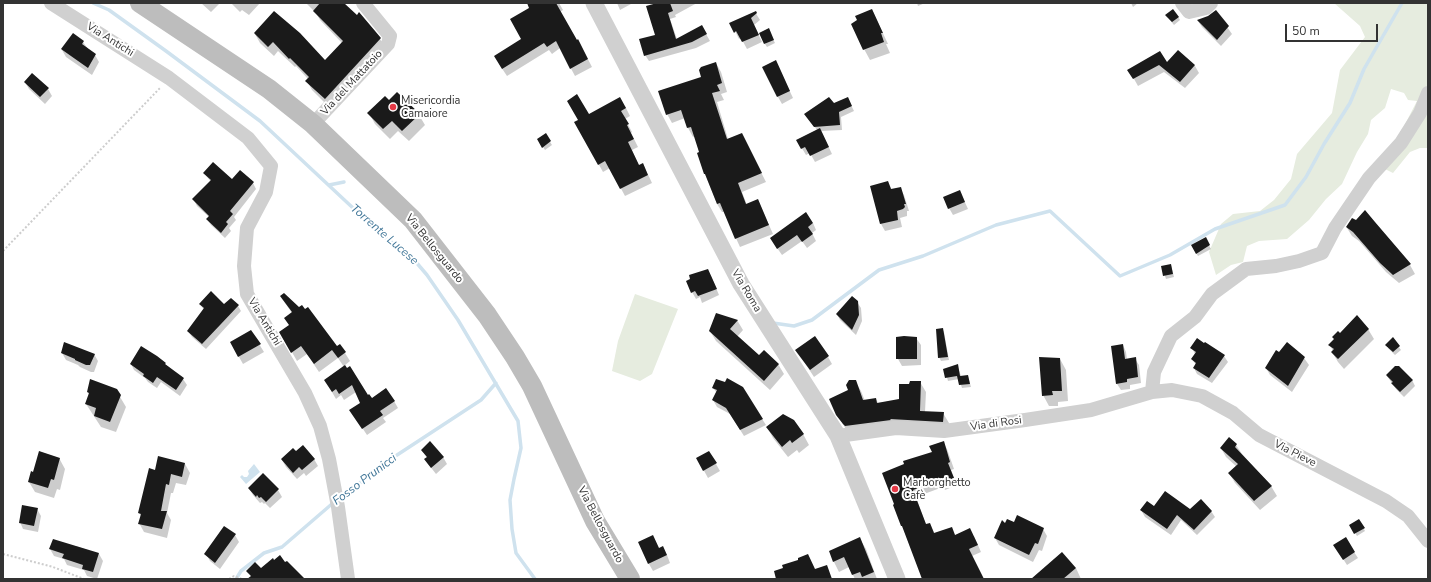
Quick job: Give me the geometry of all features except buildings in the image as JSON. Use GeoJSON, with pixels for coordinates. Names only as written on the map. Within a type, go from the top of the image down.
{"type":"FeatureCollection","features":[{"type":"Feature","properties":{"kind":"main road","name":"Via Bellosguardo"},"geometry":{"type":"LineString","coordinates":[[140,3],[269,89],[313,124],[412,220],[487,315],[515,357],[532,386],[596,521],[630,579]]}},
{"type":"Feature","properties":{"kind":"street","name":"Via Antichi"},"geometry":{"type":"LineString","coordinates":[[51,3],[169,78],[248,138],[271,166],[266,192],[247,228],[244,266],[247,294],[306,393],[320,426],[329,459],[338,507],[348,579]]}},
{"type":"Feature","properties":{"kind":"street","name":"Via Roma"},"geometry":{"type":"LineString","coordinates":[[594,3],[741,284],[838,436],[897,579]]}},
{"type":"Feature","properties":{"kind":"street"},"geometry":{"type":"LineString","coordinates":[[1182,3],[1189,12],[1206,8],[1211,3]]}},
{"type":"Feature","properties":{"kind":"street","name":"Via del Mattatoio"},"geometry":{"type":"LineString","coordinates":[[313,124],[388,44],[390,36],[364,4]]}},
{"type":"Feature","properties":{"kind":"street"},"geometry":{"type":"LineString","coordinates":[[1152,392],[1154,372],[1171,336],[1195,317],[1212,294],[1246,269],[1276,266],[1322,253],[1335,228],[1369,178],[1401,143],[1420,113],[1428,94]]}},
{"type":"Feature","properties":{"kind":"street","name":"Via Pieve"},"geometry":{"type":"LineString","coordinates":[[1152,392],[1172,390],[1202,396],[1232,413],[1259,435],[1386,501],[1408,516],[1428,541]]}},
{"type":"Feature","properties":{"kind":"street","name":"Via di Rosi"},"geometry":{"type":"LineString","coordinates":[[838,436],[896,428],[944,431],[1025,420],[1091,410],[1152,392]]}},
{"type":"Feature","properties":{"kind":"path"},"geometry":{"type":"LineString","coordinates":[[3,251],[169,78]]}},
{"type":"Feature","properties":{"kind":"path"},"geometry":{"type":"LineString","coordinates":[[3,554],[53,567],[84,579]]}},
{"type":"Feature","properties":{"kind":"path"},"geometry":{"type":"LineString","coordinates":[[229,579],[234,576],[242,579]]}},
{"type":"Feature","properties":{"kind":"shaded area"},"geometry":{"type":"Polygon","coordinates":[[[1334,3],[1428,3],[1428,148],[1420,148],[1410,152],[1393,173],[1379,166],[1403,128],[1417,101],[1408,100],[1404,93],[1391,89],[1385,108],[1371,120],[1368,134],[1357,152],[1342,184],[1326,199],[1309,220],[1287,239],[1259,241],[1247,246],[1243,262],[1231,265],[1216,275],[1209,252],[1221,224],[1233,214],[1260,211],[1274,200],[1291,179],[1297,154],[1332,113],[1340,70],[1365,37],[1360,26],[1334,3]]]}},
{"type":"Feature","properties":{"kind":"shaded area"},"geometry":{"type":"Polygon","coordinates":[[[635,294],[678,309],[652,374],[640,381],[612,371],[618,341],[635,294]]]}},
{"type":"Feature","properties":{"kind":"water"},"geometry":{"type":"Polygon","coordinates":[[[254,464],[260,472],[246,484],[240,477],[242,475],[247,477],[249,474],[248,471],[254,464]]]}},
{"type":"Feature","properties":{"kind":"waterway","name":"Torrente Lucese"},"geometry":{"type":"LineString","coordinates":[[93,3],[109,10],[260,121],[384,237],[410,255],[427,275],[458,320],[518,421],[521,448],[510,500],[512,529],[516,553],[535,579]]}},
{"type":"Feature","properties":{"kind":"waterway"},"geometry":{"type":"LineString","coordinates":[[773,323],[794,326],[812,320],[879,270],[923,256],[996,225],[1050,211],[1120,276],[1170,255],[1215,229],[1285,205],[1306,177],[1324,144],[1350,103],[1364,69],[1402,3]]}},
{"type":"Feature","properties":{"kind":"waterway"},"geometry":{"type":"LineString","coordinates":[[329,185],[344,182]]}},
{"type":"Feature","properties":{"kind":"waterway","name":"Fosso Prunicci"},"geometry":{"type":"LineString","coordinates":[[340,498],[394,457],[481,400],[496,383]]}},
{"type":"Feature","properties":{"kind":"waterway","name":"Fosso Prunicci"},"geometry":{"type":"LineString","coordinates":[[236,579],[241,571],[264,553],[282,547],[333,503]]}},
{"type":"Feature","properties":{"kind":"place","name":"Misericordia Camaiore"},"geometry":{"type":"Point","coordinates":[393,107]}},
{"type":"Feature","properties":{"kind":"place","name":"Marborghetto Cafè"},"geometry":{"type":"Point","coordinates":[895,489]}}]}
